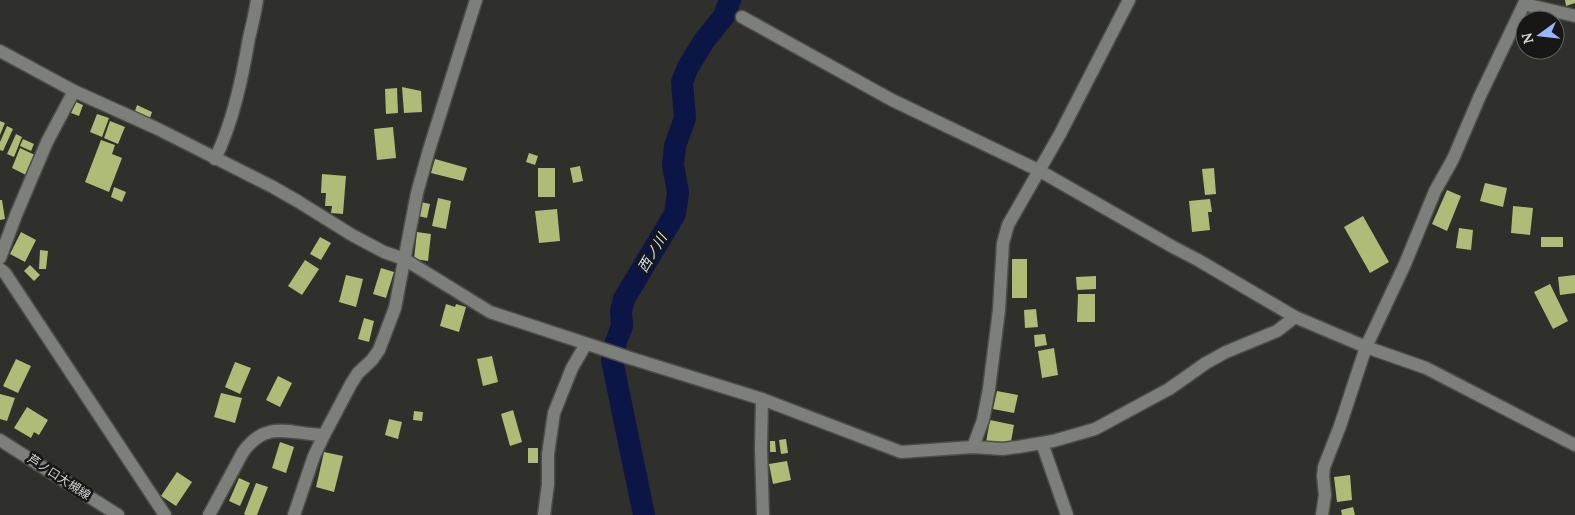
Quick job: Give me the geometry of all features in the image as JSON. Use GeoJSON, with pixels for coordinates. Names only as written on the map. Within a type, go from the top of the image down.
{"type":"FeatureCollection","features":[{"type":"Feature","properties":{"kind":"street"},"geometry":{"type":"LineString","coordinates":[[215,159],[224,140],[233,112],[257,0]]}},
{"type":"Feature","properties":{"kind":"street"},"geometry":{"type":"LineString","coordinates":[[294,515],[314,456],[324,435],[351,384],[379,350],[395,308],[427,158],[476,0]]}},
{"type":"Feature","properties":{"kind":"street"},"geometry":{"type":"LineString","coordinates":[[973,447],[983,420],[995,348],[1003,243],[1008,225],[1040,171],[1129,0]]}},
{"type":"Feature","properties":{"kind":"street"},"geometry":{"type":"LineString","coordinates":[[1322,515],[1325,495],[1324,467],[1340,426],[1366,347],[1405,264],[1434,191],[1453,159],[1479,98],[1525,2],[1575,16]]}},
{"type":"Feature","properties":{"kind":"street"},"geometry":{"type":"LineString","coordinates":[[742,18],[892,100],[1040,171],[1296,317],[1366,347],[1426,368],[1575,445]]}},
{"type":"Feature","properties":{"kind":"street"},"geometry":{"type":"LineString","coordinates":[[0,50],[74,91],[158,129],[299,202],[352,235],[404,260],[490,312],[762,399],[902,452],[973,447],[1003,449],[1042,443],[1095,429],[1169,389],[1213,359],[1277,330],[1296,317]]}},
{"type":"Feature","properties":{"kind":"street"},"geometry":{"type":"LineString","coordinates":[[0,258],[47,142],[74,91]]}},
{"type":"Feature","properties":{"kind":"street"},"geometry":{"type":"LineString","coordinates":[[0,269],[165,515]]}},
{"type":"Feature","properties":{"kind":"street"},"geometry":{"type":"LineString","coordinates":[[544,515],[548,484],[548,454],[554,413],[572,368],[586,344]]}},
{"type":"Feature","properties":{"kind":"street"},"geometry":{"type":"LineString","coordinates":[[762,399],[762,515]]}},
{"type":"Feature","properties":{"kind":"street"},"geometry":{"type":"LineString","coordinates":[[209,515],[243,452],[260,435],[274,431],[324,435]]}},
{"type":"Feature","properties":{"kind":"street","name":"芦ノ口大槻線"},"geometry":{"type":"LineString","coordinates":[[0,440],[118,515]]}},
{"type":"Feature","properties":{"kind":"street"},"geometry":{"type":"LineString","coordinates":[[1042,443],[1068,515]]}},
{"type":"Feature","properties":{"kind":"building"},"geometry":{"type":"Polygon","coordinates":[[[1565,0],[1575,0],[1575,3],[1566,6],[1565,0]]]}},
{"type":"Feature","properties":{"kind":"building"},"geometry":{"type":"Polygon","coordinates":[[[402,87],[421,91],[422,112],[404,113],[402,87]]]}},
{"type":"Feature","properties":{"kind":"building"},"geometry":{"type":"Polygon","coordinates":[[[397,88],[398,113],[386,114],[385,89],[397,88]]]}},
{"type":"Feature","properties":{"kind":"building"},"geometry":{"type":"Polygon","coordinates":[[[76,102],[83,105],[79,116],[71,113],[76,102]]]}},
{"type":"Feature","properties":{"kind":"building"},"geometry":{"type":"Polygon","coordinates":[[[137,105],[152,112],[149,121],[134,114],[137,105]]]}},
{"type":"Feature","properties":{"kind":"building"},"geometry":{"type":"Polygon","coordinates":[[[97,114],[109,118],[102,137],[90,132],[97,114]]]}},
{"type":"Feature","properties":{"kind":"building"},"geometry":{"type":"Polygon","coordinates":[[[0,121],[5,123],[0,135],[0,121]]]}},
{"type":"Feature","properties":{"kind":"building"},"geometry":{"type":"Polygon","coordinates":[[[110,121],[125,127],[118,144],[104,138],[110,121]]]}},
{"type":"Feature","properties":{"kind":"building"},"geometry":{"type":"Polygon","coordinates":[[[7,126],[13,129],[3,151],[0,150],[0,142],[7,126]]]}},
{"type":"Feature","properties":{"kind":"building"},"geometry":{"type":"Polygon","coordinates":[[[393,127],[396,158],[377,160],[374,129],[393,127]]]}},
{"type":"Feature","properties":{"kind":"building"},"geometry":{"type":"Polygon","coordinates":[[[16,134],[22,137],[14,157],[7,154],[16,134]]]}},
{"type":"Feature","properties":{"kind":"building"},"geometry":{"type":"Polygon","coordinates":[[[23,139],[34,144],[31,151],[20,146],[23,139]]]}},
{"type":"Feature","properties":{"kind":"building"},"geometry":{"type":"Polygon","coordinates":[[[101,140],[115,145],[112,154],[122,158],[109,192],[85,182],[101,140]]]}},
{"type":"Feature","properties":{"kind":"building"},"geometry":{"type":"Polygon","coordinates":[[[20,148],[35,155],[26,175],[12,168],[20,148]]]}},
{"type":"Feature","properties":{"kind":"building"},"geometry":{"type":"Polygon","coordinates":[[[529,153],[538,156],[535,165],[526,162],[529,153]]]}},
{"type":"Feature","properties":{"kind":"building"},"geometry":{"type":"Polygon","coordinates":[[[435,159],[467,168],[463,181],[431,173],[435,159]]]}},
{"type":"Feature","properties":{"kind":"building"},"geometry":{"type":"Polygon","coordinates":[[[580,166],[583,181],[573,183],[570,168],[580,166]]]}},
{"type":"Feature","properties":{"kind":"building"},"geometry":{"type":"Polygon","coordinates":[[[538,168],[555,168],[555,197],[538,197],[538,168]]]}},
{"type":"Feature","properties":{"kind":"building"},"geometry":{"type":"Polygon","coordinates":[[[1214,168],[1216,194],[1205,195],[1202,169],[1214,168]]]}},
{"type":"Feature","properties":{"kind":"building"},"geometry":{"type":"Polygon","coordinates":[[[322,174],[346,176],[343,214],[331,213],[332,206],[325,206],[326,193],[321,193],[322,174]]]}},
{"type":"Feature","properties":{"kind":"building"},"geometry":{"type":"Polygon","coordinates":[[[1485,183],[1507,188],[1503,207],[1480,201],[1485,183]]]}},
{"type":"Feature","properties":{"kind":"building"},"geometry":{"type":"Polygon","coordinates":[[[114,187],[126,192],[122,202],[111,197],[114,187]]]}},
{"type":"Feature","properties":{"kind":"building"},"geometry":{"type":"Polygon","coordinates":[[[1447,190],[1461,196],[1447,231],[1432,224],[1447,190]]]}},
{"type":"Feature","properties":{"kind":"building"},"geometry":{"type":"Polygon","coordinates":[[[438,198],[451,201],[446,229],[432,226],[438,198]]]}},
{"type":"Feature","properties":{"kind":"building"},"geometry":{"type":"Polygon","coordinates":[[[1210,199],[1212,212],[1208,212],[1210,230],[1192,232],[1189,201],[1210,199]]]}},
{"type":"Feature","properties":{"kind":"building"},"geometry":{"type":"Polygon","coordinates":[[[0,200],[2,200],[5,219],[0,220],[0,200]]]}},
{"type":"Feature","properties":{"kind":"building"},"geometry":{"type":"Polygon","coordinates":[[[421,202],[430,204],[427,218],[418,216],[421,202]]]}},
{"type":"Feature","properties":{"kind":"building"},"geometry":{"type":"Polygon","coordinates":[[[1513,206],[1533,208],[1530,235],[1511,233],[1513,206]]]}},
{"type":"Feature","properties":{"kind":"building"},"geometry":{"type":"Polygon","coordinates":[[[557,209],[560,241],[539,243],[535,211],[557,209]]]}},
{"type":"Feature","properties":{"kind":"building"},"geometry":{"type":"Polygon","coordinates":[[[1363,216],[1389,262],[1370,273],[1344,227],[1363,216]]]}},
{"type":"Feature","properties":{"kind":"building"},"geometry":{"type":"Polygon","coordinates":[[[1459,228],[1473,230],[1471,250],[1456,248],[1459,228]]]}},
{"type":"Feature","properties":{"kind":"building"},"geometry":{"type":"Polygon","coordinates":[[[21,232],[36,240],[25,262],[10,254],[21,232]]]}},
{"type":"Feature","properties":{"kind":"building"},"geometry":{"type":"Polygon","coordinates":[[[417,232],[431,234],[428,261],[414,259],[417,232]]]}},
{"type":"Feature","properties":{"kind":"building"},"geometry":{"type":"Polygon","coordinates":[[[320,237],[331,243],[321,260],[310,254],[320,237]]]}},
{"type":"Feature","properties":{"kind":"building"},"geometry":{"type":"Polygon","coordinates":[[[1541,237],[1563,237],[1563,247],[1541,247],[1541,237]]]}},
{"type":"Feature","properties":{"kind":"building"},"geometry":{"type":"Polygon","coordinates":[[[40,250],[48,251],[46,269],[39,269],[40,250]]]}},
{"type":"Feature","properties":{"kind":"building"},"geometry":{"type":"Polygon","coordinates":[[[1012,259],[1027,259],[1027,298],[1012,298],[1012,259]]]}},
{"type":"Feature","properties":{"kind":"building"},"geometry":{"type":"Polygon","coordinates":[[[305,260],[319,269],[302,295],[288,286],[305,260]]]}},
{"type":"Feature","properties":{"kind":"building"},"geometry":{"type":"Polygon","coordinates":[[[30,265],[40,275],[34,281],[24,271],[30,265]]]}},
{"type":"Feature","properties":{"kind":"building"},"geometry":{"type":"Polygon","coordinates":[[[381,268],[394,272],[386,298],[373,294],[381,268]]]}},
{"type":"Feature","properties":{"kind":"building"},"geometry":{"type":"Polygon","coordinates":[[[346,275],[363,279],[356,307],[339,302],[346,275]]]}},
{"type":"Feature","properties":{"kind":"building"},"geometry":{"type":"Polygon","coordinates":[[[1575,275],[1575,293],[1560,295],[1558,277],[1575,275]]]}},
{"type":"Feature","properties":{"kind":"building"},"geometry":{"type":"Polygon","coordinates":[[[1096,276],[1096,289],[1077,290],[1076,277],[1096,276]]]}},
{"type":"Feature","properties":{"kind":"building"},"geometry":{"type":"Polygon","coordinates":[[[1550,284],[1568,321],[1553,329],[1534,292],[1550,284]]]}},
{"type":"Feature","properties":{"kind":"building"},"geometry":{"type":"Polygon","coordinates":[[[1078,294],[1095,294],[1095,322],[1077,322],[1078,294]]]}},
{"type":"Feature","properties":{"kind":"building"},"geometry":{"type":"Polygon","coordinates":[[[446,304],[455,307],[456,304],[466,307],[459,332],[440,326],[446,304]]]}},
{"type":"Feature","properties":{"kind":"building"},"geometry":{"type":"Polygon","coordinates":[[[1036,309],[1038,327],[1025,328],[1024,310],[1036,309]]]}},
{"type":"Feature","properties":{"kind":"building"},"geometry":{"type":"Polygon","coordinates":[[[364,318],[374,321],[369,342],[358,339],[364,318]]]}},
{"type":"Feature","properties":{"kind":"building"},"geometry":{"type":"Polygon","coordinates":[[[1045,334],[1047,345],[1035,347],[1034,335],[1045,334]]]}},
{"type":"Feature","properties":{"kind":"building"},"geometry":{"type":"Polygon","coordinates":[[[1054,348],[1058,375],[1042,378],[1038,351],[1054,348]]]}},
{"type":"Feature","properties":{"kind":"building"},"geometry":{"type":"Polygon","coordinates":[[[492,356],[498,382],[483,386],[477,359],[492,356]]]}},
{"type":"Feature","properties":{"kind":"building"},"geometry":{"type":"Polygon","coordinates":[[[16,359],[31,366],[18,393],[3,386],[16,359]]]}},
{"type":"Feature","properties":{"kind":"building"},"geometry":{"type":"Polygon","coordinates":[[[235,362],[251,368],[240,394],[225,387],[235,362]]]}},
{"type":"Feature","properties":{"kind":"building"},"geometry":{"type":"Polygon","coordinates":[[[278,376],[292,383],[280,407],[266,400],[278,376]]]}},
{"type":"Feature","properties":{"kind":"building"},"geometry":{"type":"Polygon","coordinates":[[[997,391],[1018,395],[1014,413],[993,409],[997,391]]]}},
{"type":"Feature","properties":{"kind":"building"},"geometry":{"type":"Polygon","coordinates":[[[221,393],[242,398],[235,423],[214,417],[221,393]]]}},
{"type":"Feature","properties":{"kind":"building"},"geometry":{"type":"Polygon","coordinates":[[[0,394],[15,398],[7,421],[0,419],[0,394]]]}},
{"type":"Feature","properties":{"kind":"building"},"geometry":{"type":"Polygon","coordinates":[[[27,407],[48,420],[39,435],[34,432],[31,438],[14,428],[27,407]]]}},
{"type":"Feature","properties":{"kind":"building"},"geometry":{"type":"Polygon","coordinates":[[[513,410],[522,442],[510,446],[501,414],[513,410]]]}},
{"type":"Feature","properties":{"kind":"building"},"geometry":{"type":"Polygon","coordinates":[[[414,411],[423,412],[422,421],[413,420],[414,411]]]}},
{"type":"Feature","properties":{"kind":"building"},"geometry":{"type":"Polygon","coordinates":[[[389,419],[402,422],[398,439],[385,435],[389,419]]]}},
{"type":"Feature","properties":{"kind":"building"},"geometry":{"type":"Polygon","coordinates":[[[990,420],[1014,425],[1010,447],[986,442],[990,420]]]}},
{"type":"Feature","properties":{"kind":"building"},"geometry":{"type":"Polygon","coordinates":[[[786,439],[788,453],[781,454],[779,440],[786,439]]]}},
{"type":"Feature","properties":{"kind":"building"},"geometry":{"type":"Polygon","coordinates":[[[770,441],[775,441],[776,452],[770,452],[770,441]]]}},
{"type":"Feature","properties":{"kind":"building"},"geometry":{"type":"Polygon","coordinates":[[[280,442],[294,447],[286,473],[272,468],[280,442]]]}},
{"type":"Feature","properties":{"kind":"building"},"geometry":{"type":"Polygon","coordinates":[[[528,448],[538,448],[538,463],[528,463],[528,448]]]}},
{"type":"Feature","properties":{"kind":"building"},"geometry":{"type":"Polygon","coordinates":[[[324,452],[343,456],[334,492],[316,487],[324,452]]]}},
{"type":"Feature","properties":{"kind":"building"},"geometry":{"type":"Polygon","coordinates":[[[787,461],[791,480],[773,484],[769,464],[787,461]]]}},
{"type":"Feature","properties":{"kind":"building"},"geometry":{"type":"Polygon","coordinates":[[[177,472],[192,482],[176,506],[161,496],[177,472]]]}},
{"type":"Feature","properties":{"kind":"building"},"geometry":{"type":"Polygon","coordinates":[[[1350,475],[1352,500],[1337,502],[1334,477],[1350,475]]]}},
{"type":"Feature","properties":{"kind":"building"},"geometry":{"type":"Polygon","coordinates":[[[239,478],[250,483],[240,506],[229,501],[239,478]]]}},
{"type":"Feature","properties":{"kind":"building"},"geometry":{"type":"Polygon","coordinates":[[[256,483],[268,487],[257,515],[246,515],[244,514],[256,483]]]}},
{"type":"Feature","properties":{"kind":"building"},"geometry":{"type":"Polygon","coordinates":[[[1353,507],[1355,515],[1342,515],[1341,510],[1353,507]]]}},
{"type":"Feature","properties":{"kind":"waterway","name":"西ノ川"},"geometry":{"type":"LineString","coordinates":[[644,515],[612,360],[622,326],[621,311],[624,299],[675,214],[678,192],[673,165],[675,146],[685,118],[682,82],[688,67],[704,41],[724,16],[730,0]]}}]}
